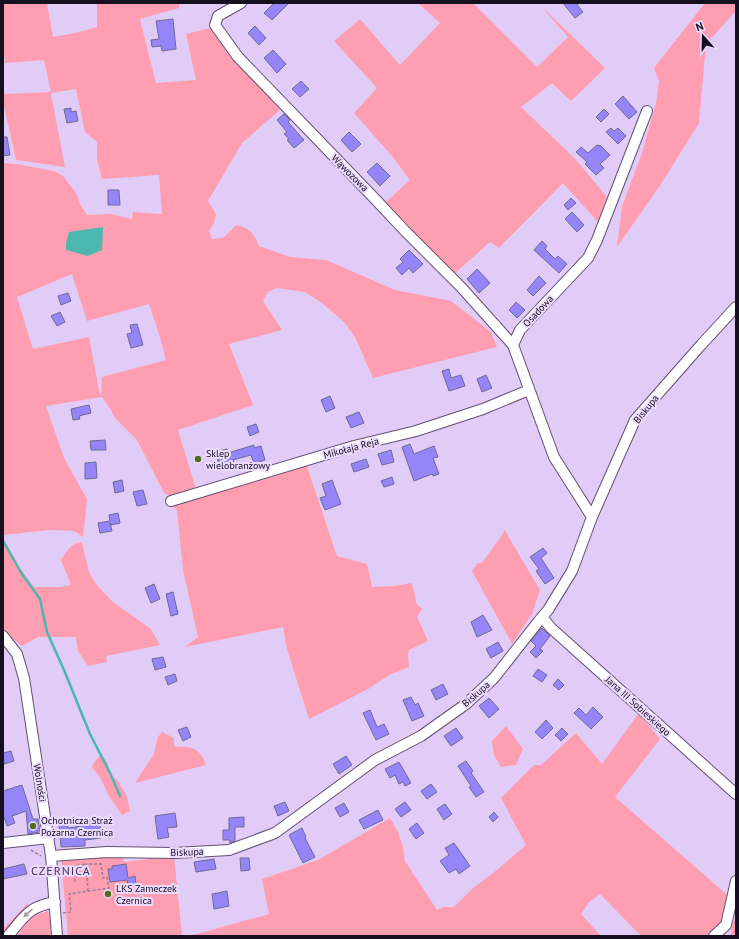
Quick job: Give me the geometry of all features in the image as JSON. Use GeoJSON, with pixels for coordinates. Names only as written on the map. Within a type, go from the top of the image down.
{"type":"FeatureCollection","features":[{"type":"Feature","properties":{"kind":"street","name":"Wąwozowa"},"geometry":{"type":"LineString","coordinates":[[241,3],[218,16],[215,25],[238,57],[405,231],[461,287],[513,345]]}},
{"type":"Feature","properties":{"kind":"street","name":"Osadowa"},"geometry":{"type":"LineString","coordinates":[[513,345],[520,330],[588,258],[597,240],[647,110]]}},
{"type":"Feature","properties":{"kind":"street","name":"Biskupa"},"geometry":{"type":"LineString","coordinates":[[52,859],[107,852],[175,853],[230,850],[275,833],[375,760],[421,736],[466,704],[494,678],[548,610],[572,571],[592,517],[635,420],[736,307]]}},
{"type":"Feature","properties":{"kind":"street"},"geometry":{"type":"LineString","coordinates":[[513,345],[554,457],[592,517]]}},
{"type":"Feature","properties":{"kind":"street","name":"Mikołaja Reja"},"geometry":{"type":"LineString","coordinates":[[171,501],[354,446],[416,431],[483,409],[529,390]]}},
{"type":"Feature","properties":{"kind":"street","name":"Jana III Sobieskiego"},"geometry":{"type":"LineString","coordinates":[[542,617],[551,628],[736,794]]}},
{"type":"Feature","properties":{"kind":"street","name":"Wolności"},"geometry":{"type":"LineString","coordinates":[[3,636],[17,654],[24,678],[52,859],[57,936]]}},
{"type":"Feature","properties":{"kind":"street"},"geometry":{"type":"LineString","coordinates":[[3,843],[49,838]]}},
{"type":"Feature","properties":{"kind":"street"},"geometry":{"type":"LineString","coordinates":[[714,936],[726,925],[736,881]]}},
{"type":"Feature","properties":{"kind":"street"},"geometry":{"type":"LineString","coordinates":[[8,936],[27,912],[45,904],[55,902]]}},
{"type":"Feature","properties":{"kind":"path"},"geometry":{"type":"LineString","coordinates":[[30,840],[31,850],[52,859]]}},
{"type":"Feature","properties":{"kind":"path"},"geometry":{"type":"LineString","coordinates":[[86,864],[88,891]]}},
{"type":"Feature","properties":{"kind":"path"},"geometry":{"type":"LineString","coordinates":[[61,914],[71,912],[69,894],[109,888],[107,877],[103,878],[101,864],[73,866],[74,882]]}},
{"type":"Feature","properties":{"kind":"shaded area"},"geometry":{"type":"Polygon","coordinates":[[[3,3],[47,3],[53,37],[97,27],[97,3],[179,3],[179,8],[140,19],[156,83],[196,80],[186,34],[210,28],[280,110],[242,143],[208,201],[216,214],[214,223],[209,231],[212,239],[223,238],[236,225],[241,226],[251,232],[259,246],[290,257],[326,260],[395,290],[451,301],[491,332],[497,347],[373,378],[355,337],[343,321],[322,303],[305,292],[277,288],[268,292],[263,301],[282,330],[229,344],[253,405],[178,430],[196,489],[174,497],[164,493],[137,440],[115,418],[102,397],[46,406],[64,458],[87,499],[83,537],[74,531],[50,530],[3,535],[3,163],[54,171],[63,176],[74,190],[87,215],[111,214],[132,219],[133,212],[162,214],[159,175],[102,179],[97,159],[97,142],[85,132],[76,89],[51,93],[65,167],[16,160],[3,101],[3,94],[51,92],[44,60],[5,63],[3,42],[3,3]],[[72,274],[17,297],[33,349],[89,337],[101,396],[102,377],[166,360],[149,304],[87,321],[72,274]]]}},
{"type":"Feature","properties":{"kind":"shaded area"},"geometry":{"type":"Polygon","coordinates":[[[418,3],[473,3],[537,67],[568,37],[542,7],[605,68],[571,101],[552,83],[521,107],[577,161],[607,197],[598,222],[563,183],[499,248],[490,242],[454,274],[376,200],[387,201],[410,180],[392,156],[354,113],[377,88],[334,41],[360,19],[400,65],[440,23],[418,3]]]}},
{"type":"Feature","properties":{"kind":"shaded area"},"geometry":{"type":"Polygon","coordinates":[[[705,3],[736,3],[736,11],[706,44],[699,123],[661,184],[617,247],[622,207],[643,150],[656,103],[659,81],[654,68],[705,3]]]}},
{"type":"Feature","properties":{"kind":"shaded area"},"geometry":{"type":"Polygon","coordinates":[[[103,227],[102,250],[88,256],[66,250],[69,232],[103,227]]]}},
{"type":"Feature","properties":{"kind":"shaded area"},"geometry":{"type":"Polygon","coordinates":[[[306,463],[337,556],[367,564],[372,587],[412,583],[416,603],[422,609],[417,617],[428,641],[409,650],[409,667],[389,675],[370,688],[309,719],[287,649],[283,627],[185,647],[198,637],[183,570],[177,510],[170,505],[306,463]]]}},
{"type":"Feature","properties":{"kind":"shaded area"},"geometry":{"type":"Polygon","coordinates":[[[504,529],[540,590],[532,614],[512,644],[472,571],[478,563],[482,563],[504,532],[504,529]]]}},
{"type":"Feature","properties":{"kind":"shaded area"},"geometry":{"type":"Polygon","coordinates":[[[3,539],[20,568],[34,587],[60,587],[71,585],[61,560],[72,546],[82,542],[89,572],[96,584],[113,602],[151,629],[160,645],[106,656],[107,662],[88,666],[78,651],[76,637],[38,637],[22,646],[3,631],[3,539]]]}},
{"type":"Feature","properties":{"kind":"shaded area"},"geometry":{"type":"Polygon","coordinates":[[[639,713],[660,739],[615,797],[732,899],[726,925],[711,936],[641,936],[600,894],[589,902],[581,914],[601,936],[193,936],[269,914],[262,879],[318,860],[390,818],[398,832],[403,847],[405,861],[437,910],[443,907],[454,907],[472,889],[526,845],[501,798],[534,765],[541,765],[576,733],[602,764],[639,713]]]}},
{"type":"Feature","properties":{"kind":"shaded area"},"geometry":{"type":"Polygon","coordinates":[[[506,726],[523,749],[516,765],[501,767],[494,755],[492,741],[506,726]]]}},
{"type":"Feature","properties":{"kind":"shaded area"},"geometry":{"type":"Polygon","coordinates":[[[162,732],[174,738],[175,747],[195,749],[204,759],[206,765],[135,783],[154,754],[158,737],[162,732]]]}},
{"type":"Feature","properties":{"kind":"shaded area"},"geometry":{"type":"Polygon","coordinates":[[[101,754],[108,764],[109,775],[117,780],[127,796],[130,811],[122,815],[109,796],[100,777],[92,767],[101,754]]]}},
{"type":"Feature","properties":{"kind":"shaded area","name":"LKS Zameczek Czernica"},"geometry":{"type":"Polygon","coordinates":[[[123,856],[124,862],[174,856],[182,936],[68,936],[61,859],[123,856]]]}},
{"type":"Feature","properties":{"kind":"shaded area"},"geometry":{"type":"Polygon","coordinates":[[[27,904],[29,906],[3,936],[3,929],[27,904]]]}},
{"type":"Feature","properties":{"kind":"shaded area"},"geometry":{"type":"Polygon","coordinates":[[[48,911],[51,936],[17,936],[30,917],[48,911]]]}},
{"type":"Feature","properties":{"kind":"shaded area"},"geometry":{"type":"Polygon","coordinates":[[[736,918],[736,936],[731,936],[732,924],[736,918]]]}},
{"type":"Feature","properties":{"kind":"building"},"geometry":{"type":"Polygon","coordinates":[[[274,3],[289,3],[272,20],[264,13],[274,3]]]}},
{"type":"Feature","properties":{"kind":"building"},"geometry":{"type":"Polygon","coordinates":[[[563,3],[576,3],[583,12],[575,18],[563,3]]]}},
{"type":"Feature","properties":{"kind":"building"},"geometry":{"type":"Polygon","coordinates":[[[173,19],[176,49],[162,51],[161,46],[152,47],[151,40],[159,39],[156,21],[173,19]]]}},
{"type":"Feature","properties":{"kind":"building"},"geometry":{"type":"Polygon","coordinates":[[[255,26],[266,38],[259,45],[248,33],[255,26]]]}},
{"type":"Feature","properties":{"kind":"building"},"geometry":{"type":"Polygon","coordinates":[[[273,50],[286,64],[277,73],[264,58],[273,50]]]}},
{"type":"Feature","properties":{"kind":"building"},"geometry":{"type":"Polygon","coordinates":[[[301,81],[309,89],[300,97],[292,89],[301,81]]]}},
{"type":"Feature","properties":{"kind":"building"},"geometry":{"type":"Polygon","coordinates":[[[623,96],[637,112],[629,119],[615,104],[623,96]]]}},
{"type":"Feature","properties":{"kind":"building"},"geometry":{"type":"Polygon","coordinates":[[[71,108],[71,112],[76,111],[78,121],[67,123],[64,109],[71,108]]]}},
{"type":"Feature","properties":{"kind":"building"},"geometry":{"type":"Polygon","coordinates":[[[604,109],[609,114],[601,122],[596,117],[604,109]]]}},
{"type":"Feature","properties":{"kind":"building"},"geometry":{"type":"Polygon","coordinates":[[[284,114],[290,120],[288,122],[304,140],[294,148],[284,134],[287,132],[277,120],[284,114]]]}},
{"type":"Feature","properties":{"kind":"building"},"geometry":{"type":"Polygon","coordinates":[[[611,128],[614,131],[618,128],[626,136],[618,144],[606,132],[611,128]]]}},
{"type":"Feature","properties":{"kind":"building"},"geometry":{"type":"Polygon","coordinates":[[[349,132],[361,144],[352,152],[341,140],[349,132]]]}},
{"type":"Feature","properties":{"kind":"building"},"geometry":{"type":"Polygon","coordinates":[[[3,137],[7,137],[10,155],[3,156],[3,137]]]}},
{"type":"Feature","properties":{"kind":"building"},"geometry":{"type":"Polygon","coordinates":[[[597,145],[600,145],[610,155],[600,164],[604,168],[596,175],[585,164],[587,162],[576,152],[581,147],[588,153],[597,145]]]}},
{"type":"Feature","properties":{"kind":"building"},"geometry":{"type":"Polygon","coordinates":[[[377,163],[390,176],[380,186],[367,172],[377,163]]]}},
{"type":"Feature","properties":{"kind":"building"},"geometry":{"type":"Polygon","coordinates":[[[108,190],[119,190],[120,205],[108,205],[108,190]]]}},
{"type":"Feature","properties":{"kind":"building"},"geometry":{"type":"Polygon","coordinates":[[[571,198],[576,203],[568,210],[564,205],[571,198]]]}},
{"type":"Feature","properties":{"kind":"building"},"geometry":{"type":"Polygon","coordinates":[[[572,212],[584,225],[577,232],[565,219],[572,212]]]}},
{"type":"Feature","properties":{"kind":"building"},"geometry":{"type":"Polygon","coordinates":[[[542,241],[547,246],[545,249],[555,259],[558,256],[567,264],[559,273],[534,250],[542,241]]]}},
{"type":"Feature","properties":{"kind":"building"},"geometry":{"type":"Polygon","coordinates":[[[409,250],[423,264],[413,273],[409,268],[402,275],[396,268],[403,262],[400,259],[409,250]]]}},
{"type":"Feature","properties":{"kind":"building"},"geometry":{"type":"Polygon","coordinates":[[[477,269],[490,283],[479,293],[467,279],[477,269]]]}},
{"type":"Feature","properties":{"kind":"building"},"geometry":{"type":"Polygon","coordinates":[[[539,276],[546,283],[533,296],[527,290],[539,276]]]}},
{"type":"Feature","properties":{"kind":"building"},"geometry":{"type":"Polygon","coordinates":[[[68,293],[71,301],[61,305],[58,296],[68,293]]]}},
{"type":"Feature","properties":{"kind":"building"},"geometry":{"type":"Polygon","coordinates":[[[516,302],[525,310],[517,318],[509,310],[516,302]]]}},
{"type":"Feature","properties":{"kind":"building"},"geometry":{"type":"Polygon","coordinates":[[[60,312],[65,322],[57,326],[51,316],[60,312]]]}},
{"type":"Feature","properties":{"kind":"building"},"geometry":{"type":"Polygon","coordinates":[[[137,324],[143,345],[131,348],[127,334],[132,333],[130,325],[137,324]]]}},
{"type":"Feature","properties":{"kind":"building"},"geometry":{"type":"Polygon","coordinates":[[[449,369],[451,378],[461,375],[465,386],[449,391],[442,371],[449,369]]]}},
{"type":"Feature","properties":{"kind":"building"},"geometry":{"type":"Polygon","coordinates":[[[486,375],[492,388],[482,392],[477,379],[486,375]]]}},
{"type":"Feature","properties":{"kind":"building"},"geometry":{"type":"Polygon","coordinates":[[[330,396],[335,408],[326,412],[321,400],[330,396]]]}},
{"type":"Feature","properties":{"kind":"building"},"geometry":{"type":"Polygon","coordinates":[[[89,405],[91,413],[79,416],[80,419],[73,420],[71,409],[89,405]]]}},
{"type":"Feature","properties":{"kind":"building"},"geometry":{"type":"Polygon","coordinates":[[[359,412],[364,423],[351,428],[346,417],[359,412]]]}},
{"type":"Feature","properties":{"kind":"building"},"geometry":{"type":"Polygon","coordinates":[[[256,424],[259,432],[250,436],[247,427],[256,424]]]}},
{"type":"Feature","properties":{"kind":"building"},"geometry":{"type":"Polygon","coordinates":[[[105,440],[106,450],[91,450],[90,441],[105,440]]]}},
{"type":"Feature","properties":{"kind":"building"},"geometry":{"type":"Polygon","coordinates":[[[410,444],[414,454],[434,446],[438,457],[433,458],[439,474],[433,476],[432,474],[414,481],[402,447],[410,444]]]}},
{"type":"Feature","properties":{"kind":"building"},"geometry":{"type":"Polygon","coordinates":[[[254,445],[254,448],[261,446],[265,460],[254,464],[251,455],[233,460],[235,466],[221,470],[215,452],[227,449],[228,453],[254,445]]]}},
{"type":"Feature","properties":{"kind":"building"},"geometry":{"type":"Polygon","coordinates":[[[391,450],[394,462],[382,465],[378,454],[391,450]]]}},
{"type":"Feature","properties":{"kind":"building"},"geometry":{"type":"Polygon","coordinates":[[[366,459],[369,467],[354,472],[351,464],[366,459]]]}},
{"type":"Feature","properties":{"kind":"building"},"geometry":{"type":"Polygon","coordinates":[[[96,462],[97,478],[85,479],[85,463],[96,462]]]}},
{"type":"Feature","properties":{"kind":"building"},"geometry":{"type":"Polygon","coordinates":[[[392,477],[394,484],[384,487],[381,481],[392,477]]]}},
{"type":"Feature","properties":{"kind":"building"},"geometry":{"type":"Polygon","coordinates":[[[122,480],[124,491],[115,493],[113,482],[122,480]]]}},
{"type":"Feature","properties":{"kind":"building"},"geometry":{"type":"Polygon","coordinates":[[[332,480],[341,504],[325,510],[320,498],[326,496],[322,484],[332,480]]]}},
{"type":"Feature","properties":{"kind":"building"},"geometry":{"type":"Polygon","coordinates":[[[143,490],[147,504],[137,506],[133,492],[143,490]]]}},
{"type":"Feature","properties":{"kind":"building"},"geometry":{"type":"Polygon","coordinates":[[[118,513],[120,523],[111,525],[110,523],[112,531],[100,533],[98,523],[110,521],[109,515],[118,513]]]}},
{"type":"Feature","properties":{"kind":"building"},"geometry":{"type":"Polygon","coordinates":[[[543,548],[547,553],[541,558],[554,578],[545,584],[536,571],[539,569],[530,557],[543,548]]]}},
{"type":"Feature","properties":{"kind":"building"},"geometry":{"type":"Polygon","coordinates":[[[154,584],[160,599],[151,603],[145,588],[154,584]]]}},
{"type":"Feature","properties":{"kind":"building"},"geometry":{"type":"Polygon","coordinates":[[[173,592],[178,614],[171,616],[166,594],[173,592]]]}},
{"type":"Feature","properties":{"kind":"building"},"geometry":{"type":"Polygon","coordinates":[[[483,615],[492,630],[477,637],[471,622],[483,615]]]}},
{"type":"Feature","properties":{"kind":"building"},"geometry":{"type":"Polygon","coordinates":[[[542,628],[550,636],[540,649],[543,651],[536,658],[530,652],[536,646],[531,641],[542,628]]]}},
{"type":"Feature","properties":{"kind":"building"},"geometry":{"type":"Polygon","coordinates":[[[498,642],[503,651],[491,658],[486,649],[498,642]]]}},
{"type":"Feature","properties":{"kind":"building"},"geometry":{"type":"Polygon","coordinates":[[[163,657],[166,667],[155,670],[152,659],[163,657]]]}},
{"type":"Feature","properties":{"kind":"building"},"geometry":{"type":"Polygon","coordinates":[[[538,669],[547,675],[542,682],[533,676],[538,669]]]}},
{"type":"Feature","properties":{"kind":"building"},"geometry":{"type":"Polygon","coordinates":[[[175,674],[177,681],[168,685],[165,677],[175,674]]]}},
{"type":"Feature","properties":{"kind":"building"},"geometry":{"type":"Polygon","coordinates":[[[558,679],[564,685],[559,690],[553,685],[558,679]]]}},
{"type":"Feature","properties":{"kind":"building"},"geometry":{"type":"Polygon","coordinates":[[[443,684],[448,694],[436,700],[431,690],[443,684]]]}},
{"type":"Feature","properties":{"kind":"building"},"geometry":{"type":"Polygon","coordinates":[[[411,697],[415,705],[418,703],[424,716],[412,721],[403,700],[411,697]]]}},
{"type":"Feature","properties":{"kind":"building"},"geometry":{"type":"Polygon","coordinates":[[[489,698],[499,709],[489,718],[479,706],[489,698]]]}},
{"type":"Feature","properties":{"kind":"building"},"geometry":{"type":"Polygon","coordinates":[[[593,707],[603,717],[591,729],[574,713],[579,708],[586,715],[593,707]]]}},
{"type":"Feature","properties":{"kind":"building"},"geometry":{"type":"Polygon","coordinates":[[[370,710],[377,727],[384,724],[389,734],[376,740],[363,713],[370,710]]]}},
{"type":"Feature","properties":{"kind":"building"},"geometry":{"type":"Polygon","coordinates":[[[546,720],[553,728],[542,739],[535,732],[546,720]]]}},
{"type":"Feature","properties":{"kind":"building"},"geometry":{"type":"Polygon","coordinates":[[[187,727],[191,737],[183,741],[178,730],[187,727]]]}},
{"type":"Feature","properties":{"kind":"building"},"geometry":{"type":"Polygon","coordinates":[[[456,728],[463,738],[451,746],[444,736],[456,728]]]}},
{"type":"Feature","properties":{"kind":"building"},"geometry":{"type":"Polygon","coordinates":[[[562,728],[568,734],[561,741],[555,735],[562,728]]]}},
{"type":"Feature","properties":{"kind":"building"},"geometry":{"type":"Polygon","coordinates":[[[11,751],[14,761],[4,764],[3,753],[11,751]]]}},
{"type":"Feature","properties":{"kind":"building"},"geometry":{"type":"Polygon","coordinates":[[[346,756],[352,765],[339,774],[333,764],[346,756]]]}},
{"type":"Feature","properties":{"kind":"building"},"geometry":{"type":"Polygon","coordinates":[[[466,761],[473,771],[471,773],[484,792],[476,797],[458,766],[466,761]]]}},
{"type":"Feature","properties":{"kind":"building"},"geometry":{"type":"Polygon","coordinates":[[[399,762],[411,783],[405,786],[403,782],[399,784],[395,775],[390,778],[385,769],[399,762]]]}},
{"type":"Feature","properties":{"kind":"building"},"geometry":{"type":"Polygon","coordinates":[[[431,784],[437,792],[427,799],[421,791],[431,784]]]}},
{"type":"Feature","properties":{"kind":"building"},"geometry":{"type":"Polygon","coordinates":[[[22,785],[33,819],[38,819],[40,832],[28,834],[26,811],[12,816],[15,823],[7,826],[3,814],[3,791],[22,785]]]}},
{"type":"Feature","properties":{"kind":"building"},"geometry":{"type":"Polygon","coordinates":[[[285,802],[289,811],[278,816],[274,806],[285,802]]]}},
{"type":"Feature","properties":{"kind":"building"},"geometry":{"type":"Polygon","coordinates":[[[405,802],[411,810],[401,817],[395,809],[405,802]]]}},
{"type":"Feature","properties":{"kind":"building"},"geometry":{"type":"Polygon","coordinates":[[[344,803],[349,812],[340,817],[335,808],[344,803]]]}},
{"type":"Feature","properties":{"kind":"building"},"geometry":{"type":"Polygon","coordinates":[[[445,804],[452,814],[444,820],[437,809],[445,804]]]}},
{"type":"Feature","properties":{"kind":"building"},"geometry":{"type":"Polygon","coordinates":[[[378,810],[383,820],[364,829],[359,820],[378,810]]]}},
{"type":"Feature","properties":{"kind":"building"},"geometry":{"type":"Polygon","coordinates":[[[494,812],[498,817],[493,822],[489,817],[494,812]]]}},
{"type":"Feature","properties":{"kind":"building"},"geometry":{"type":"Polygon","coordinates":[[[175,813],[177,827],[167,828],[169,837],[158,839],[155,816],[175,813]]]}},
{"type":"Feature","properties":{"kind":"building"},"geometry":{"type":"Polygon","coordinates":[[[244,817],[244,827],[235,827],[235,841],[230,843],[230,840],[223,840],[223,830],[229,830],[229,818],[244,817]]]}},
{"type":"Feature","properties":{"kind":"building"},"geometry":{"type":"Polygon","coordinates":[[[90,820],[90,824],[100,823],[101,838],[85,840],[85,846],[61,847],[59,824],[67,823],[68,828],[82,826],[81,821],[90,820]]]}},
{"type":"Feature","properties":{"kind":"building"},"geometry":{"type":"Polygon","coordinates":[[[417,823],[424,833],[416,839],[409,829],[417,823]]]}},
{"type":"Feature","properties":{"kind":"building"},"geometry":{"type":"Polygon","coordinates":[[[302,828],[306,837],[305,838],[315,857],[303,863],[289,835],[302,828]]]}},
{"type":"Feature","properties":{"kind":"building"},"geometry":{"type":"Polygon","coordinates":[[[454,843],[470,866],[459,874],[456,869],[449,873],[440,861],[449,855],[445,848],[454,843]]]}},
{"type":"Feature","properties":{"kind":"building"},"geometry":{"type":"Polygon","coordinates":[[[240,858],[249,858],[250,870],[241,871],[240,858]]]}},
{"type":"Feature","properties":{"kind":"building"},"geometry":{"type":"Polygon","coordinates":[[[214,859],[216,869],[196,872],[194,862],[214,859]]]}},
{"type":"Feature","properties":{"kind":"building"},"geometry":{"type":"Polygon","coordinates":[[[24,864],[27,874],[3,879],[3,869],[24,864]]]}},
{"type":"Feature","properties":{"kind":"building","name":"LKS Zameczek Czernica"},"geometry":{"type":"Polygon","coordinates":[[[126,864],[128,878],[135,876],[136,884],[128,886],[127,880],[110,882],[108,869],[112,869],[112,866],[126,864]]]}},
{"type":"Feature","properties":{"kind":"building"},"geometry":{"type":"Polygon","coordinates":[[[227,891],[229,906],[214,909],[212,894],[227,891]]]}},
{"type":"Feature","properties":{"kind":"waterway"},"geometry":{"type":"LineString","coordinates":[[3,541],[22,574],[40,599],[47,632],[90,734],[120,796]]}},
{"type":"Feature","properties":{"kind":"place","name":"Sklep wielobranżowy"},"geometry":{"type":"Point","coordinates":[198,459]}},
{"type":"Feature","properties":{"kind":"place","name":"Ochotnicza Straż Pożarna Czernica"},"geometry":{"type":"Point","coordinates":[33,826]}},
{"type":"Feature","properties":{"kind":"place","name":"LKS Zameczek Czernica"},"geometry":{"type":"Point","coordinates":[108,894]}},
{"type":"Feature","properties":{"kind":"district","name":"CZERNICA"},"geometry":{"type":"Point","coordinates":[61,870]}}]}
